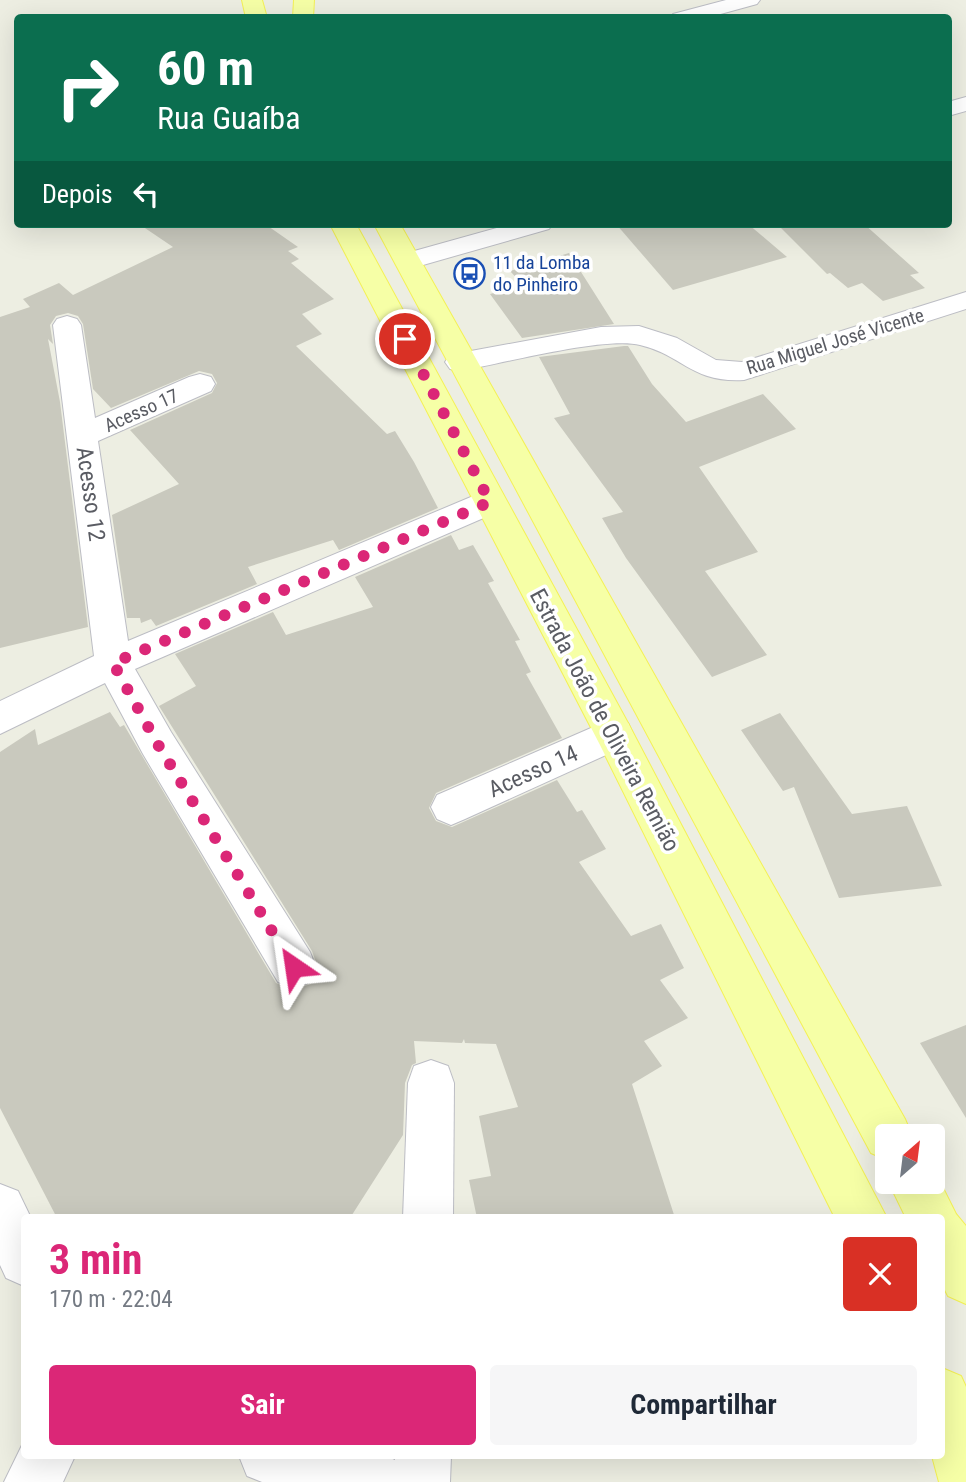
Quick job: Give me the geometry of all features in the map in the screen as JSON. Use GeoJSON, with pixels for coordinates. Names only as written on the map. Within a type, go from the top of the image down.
{"type":"FeatureCollection","features":[{"type":"Feature","properties":{"kind":"main road","name":"Estrada João de Oliveira Remião"},"geometry":{"type":"LineString","coordinates":[[345,228],[614,734],[860,1214]]}},
{"type":"Feature","properties":{"kind":"main road","name":"Estrada João de Oliveira Remião"},"geometry":{"type":"LineString","coordinates":[[389,228],[460,362],[881,1124]]}},
{"type":"Feature","properties":{"kind":"main road"},"geometry":{"type":"LineString","coordinates":[[920,1194],[931,1214]]}},
{"type":"Feature","properties":{"kind":"main road"},"geometry":{"type":"LineString","coordinates":[[945,1239],[966,1278]]}},
{"type":"Feature","properties":{"kind":"main road"},"geometry":{"type":"LineString","coordinates":[[945,1405],[966,1478]]}},
{"type":"Feature","properties":{"kind":"street"},"geometry":{"type":"LineString","coordinates":[[696,14],[750,0]]}},
{"type":"Feature","properties":{"kind":"street"},"geometry":{"type":"LineString","coordinates":[[409,261],[526,228]]}},
{"type":"Feature","properties":{"kind":"street","name":"Rua Miguel José Vicente"},"geometry":{"type":"LineString","coordinates":[[460,362],[601,336],[639,335],[667,344],[706,367],[723,372],[744,371],[966,300]]}},
{"type":"Feature","properties":{"kind":"street","name":"Acesso 12"},"geometry":{"type":"LineString","coordinates":[[67,325],[113,663]]}},
{"type":"Feature","properties":{"kind":"street","name":"Acesso 17"},"geometry":{"type":"LineString","coordinates":[[83,436],[200,384]]}},
{"type":"Feature","properties":{"kind":"street"},"geometry":{"type":"LineString","coordinates":[[0,718],[113,663],[490,502]]}},
{"type":"Feature","properties":{"kind":"street"},"geometry":{"type":"LineString","coordinates":[[113,663],[157,743],[294,967]]}},
{"type":"Feature","properties":{"kind":"street","name":"Acesso 14"},"geometry":{"type":"LineString","coordinates":[[451,807],[614,734]]}},
{"type":"Feature","properties":{"kind":"street"},"geometry":{"type":"LineString","coordinates":[[428,1214],[431,1083]]}},
{"type":"Feature","properties":{"kind":"street"},"geometry":{"type":"LineString","coordinates":[[0,1209],[21,1254]]}},
{"type":"Feature","properties":{"kind":"street"},"geometry":{"type":"LineString","coordinates":[[32,1482],[45,1459]]}},
{"type":"Feature","properties":{"kind":"street"},"geometry":{"type":"LineString","coordinates":[[277,1459],[333,1476],[379,1482]]}},
{"type":"Feature","properties":{"kind":"street"},"geometry":{"type":"LineString","coordinates":[[422,1482],[423,1459]]}},
{"type":"Feature","properties":{"kind":"building"},"geometry":{"type":"Polygon","coordinates":[[[145,228],[271,228],[298,247],[288,251],[299,259],[291,263],[334,299],[302,314],[322,334],[296,346],[387,434],[395,431],[438,508],[339,550],[333,540],[248,567],[257,584],[156,626],[151,619],[141,623],[140,618],[127,618],[112,515],[179,484],[130,430],[212,393],[217,383],[212,374],[199,371],[111,408],[93,389],[83,324],[78,316],[68,313],[56,316],[50,325],[53,344],[48,339],[60,402],[88,627],[0,648],[0,317],[30,307],[23,299],[59,283],[73,295],[173,247],[145,228]]]}},
{"type":"Feature","properties":{"kind":"building"},"geometry":{"type":"Polygon","coordinates":[[[619,228],[753,228],[787,257],[673,290],[619,228]]]}},
{"type":"Feature","properties":{"kind":"building"},"geometry":{"type":"Polygon","coordinates":[[[781,228],[868,228],[919,273],[910,275],[925,288],[883,301],[862,283],[848,288],[830,273],[827,274],[781,228]]]}},
{"type":"Feature","properties":{"kind":"building"},"geometry":{"type":"Polygon","coordinates":[[[569,253],[614,324],[522,338],[490,294],[523,285],[510,271],[569,253]]]}},
{"type":"Feature","properties":{"kind":"building"},"geometry":{"type":"Polygon","coordinates":[[[628,346],[652,384],[686,422],[763,394],[796,429],[699,467],[758,552],[705,571],[767,655],[712,677],[626,558],[602,518],[623,512],[554,418],[570,414],[539,357],[628,346]]]}},
{"type":"Feature","properties":{"kind":"building"},"geometry":{"type":"Polygon","coordinates":[[[451,535],[459,550],[473,545],[494,581],[488,583],[520,640],[515,641],[531,672],[526,674],[562,738],[436,793],[429,808],[436,821],[452,827],[557,780],[577,812],[582,810],[606,849],[579,862],[631,936],[661,924],[684,968],[660,980],[688,1018],[644,1041],[662,1066],[632,1084],[674,1214],[476,1214],[469,1180],[491,1176],[479,1116],[518,1107],[496,1044],[465,1043],[464,1039],[462,1043],[414,1041],[416,1063],[412,1065],[405,1083],[403,1135],[353,1214],[55,1214],[0,1108],[0,752],[35,729],[38,745],[110,712],[120,727],[124,725],[276,983],[293,990],[311,984],[318,968],[312,951],[159,706],[196,686],[175,654],[273,612],[286,635],[373,607],[355,577],[451,535]]]}},
{"type":"Feature","properties":{"kind":"building"},"geometry":{"type":"Polygon","coordinates":[[[780,713],[852,814],[907,806],[942,886],[839,898],[794,787],[783,791],[741,730],[780,713]]]}},
{"type":"Feature","properties":{"kind":"building"},"geometry":{"type":"Polygon","coordinates":[[[966,1025],[966,1118],[920,1043],[966,1025]]]}},
{"type":"Feature","properties":{"kind":"place","name":"11 da Lomba do Pinheiro"},"geometry":{"type":"Point","coordinates":[470,273]}},
{"type":"Feature","properties":{"kind":"route"},"geometry":{"type":"LineString","coordinates":[[294,967],[157,743],[113,663],[490,502],[405,339]]}}]}
